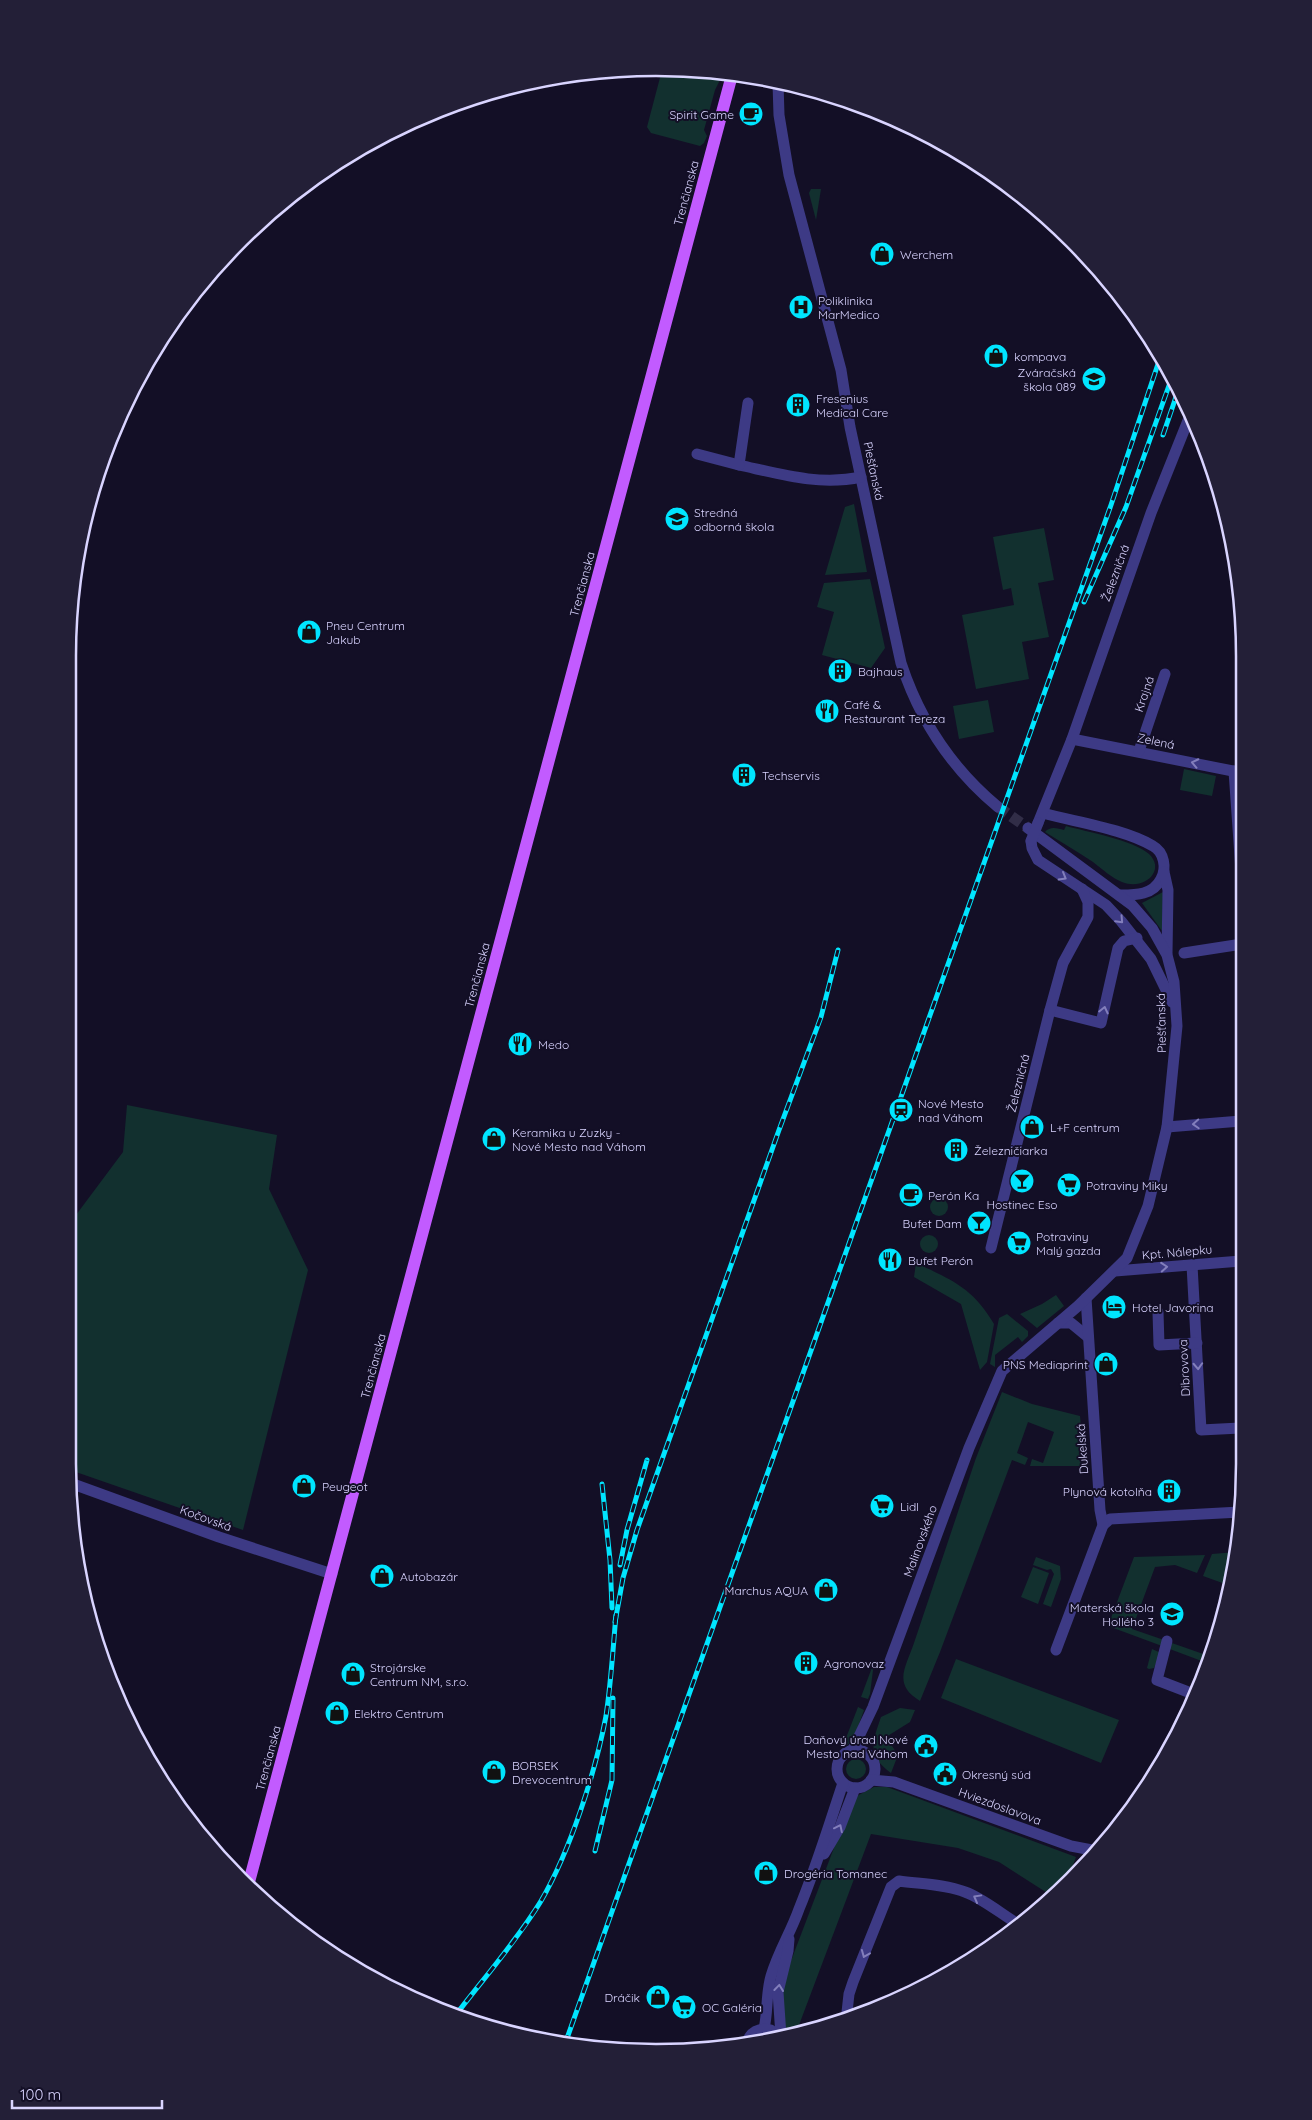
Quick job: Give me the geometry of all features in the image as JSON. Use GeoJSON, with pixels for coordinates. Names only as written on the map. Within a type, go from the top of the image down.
{"type":"FeatureCollection","features":[{"type":"Feature","properties":{"kind":"main road","name":"Trenčianska"},"geometry":{"type":"LineString","coordinates":[[250,1878],[730,81]]}},
{"type":"Feature","properties":{"kind":"street","name":"Piešťanská"},"geometry":{"type":"LineString","coordinates":[[778,89],[778,115],[789,176],[840,370],[900,663],[914,700],[933,735],[956,766],[998,807]]}},
{"type":"Feature","properties":{"kind":"street"},"geometry":{"type":"LineString","coordinates":[[739,465],[748,403]]}},
{"type":"Feature","properties":{"kind":"street","name":"Železničná"},"geometry":{"type":"LineString","coordinates":[[991,1248],[1063,963],[1082,929],[1089,910],[1088,902],[1082,889],[1038,860],[1032,848],[1036,821],[1072,739],[1151,513],[1187,423]]}},
{"type":"Feature","properties":{"kind":"street"},"geometry":{"type":"LineString","coordinates":[[697,454],[800,479],[831,480],[861,477]]}},
{"type":"Feature","properties":{"kind":"street","name":"Krajná"},"geometry":{"type":"LineString","coordinates":[[1139,751],[1166,674]]}},
{"type":"Feature","properties":{"kind":"street","name":"Zelená"},"geometry":{"type":"LineString","coordinates":[[1072,739],[1236,772]]}},
{"type":"Feature","properties":{"kind":"street","name":"Piešťanská"},"geometry":{"type":"LineString","coordinates":[[1002,1371],[1086,1298],[1127,1258],[1140,1230],[1155,1180],[1167,1127],[1176,1048],[1174,982],[1166,955],[1142,916],[1036,821]]}},
{"type":"Feature","properties":{"kind":"street"},"geometry":{"type":"LineString","coordinates":[[1036,821],[1110,831],[1153,846],[1163,858],[1168,890],[1166,955]]}},
{"type":"Feature","properties":{"kind":"street"},"geometry":{"type":"LineString","coordinates":[[1120,895],[1146,893],[1158,884],[1164,872]]}},
{"type":"Feature","properties":{"kind":"street"},"geometry":{"type":"LineString","coordinates":[[1082,889],[1106,906],[1136,938],[1151,959],[1170,1000],[1175,1006]]}},
{"type":"Feature","properties":{"kind":"street"},"geometry":{"type":"LineString","coordinates":[[1050,1010],[1101,1023],[1118,948],[1124,941],[1136,938]]}},
{"type":"Feature","properties":{"kind":"street"},"geometry":{"type":"LineString","coordinates":[[1184,952],[1236,945]]}},
{"type":"Feature","properties":{"kind":"street"},"geometry":{"type":"LineString","coordinates":[[1167,1127],[1236,1121]]}},
{"type":"Feature","properties":{"kind":"street","name":"Kpt. Nálepku"},"geometry":{"type":"LineString","coordinates":[[1115,1271],[1236,1261]]}},
{"type":"Feature","properties":{"kind":"street","name":"Dibrovova"},"geometry":{"type":"LineString","coordinates":[[1192,1265],[1201,1430],[1236,1428]]}},
{"type":"Feature","properties":{"kind":"street","name":"Dukelská"},"geometry":{"type":"LineString","coordinates":[[1056,1650],[1103,1525],[1100,1510],[1086,1298]]}},
{"type":"Feature","properties":{"kind":"street"},"geometry":{"type":"LineString","coordinates":[[1158,1312],[1159,1345],[1197,1343]]}},
{"type":"Feature","properties":{"kind":"street"},"geometry":{"type":"LineString","coordinates":[[1058,1323],[1071,1323],[1088,1336]]}},
{"type":"Feature","properties":{"kind":"street","name":"Malinovského"},"geometry":{"type":"LineString","coordinates":[[852,1751],[867,1723],[969,1448],[1002,1371]]}},
{"type":"Feature","properties":{"kind":"street","name":"Kočovská"},"geometry":{"type":"LineString","coordinates":[[77,1485],[220,1537],[332,1574]]}},
{"type":"Feature","properties":{"kind":"street"},"geometry":{"type":"LineString","coordinates":[[1103,1525],[1110,1520],[1234,1512]]}},
{"type":"Feature","properties":{"kind":"street"},"geometry":{"type":"LineString","coordinates":[[1167,1641],[1157,1680],[1189,1692]]}},
{"type":"Feature","properties":{"kind":"street","name":"Malinovského"},"geometry":{"type":"LineString","coordinates":[[867,1723],[866,1737],[871,1760]]}},
{"type":"Feature","properties":{"kind":"street"},"geometry":{"type":"LineString","coordinates":[[852,1751],[861,1751],[871,1760],[874,1773],[866,1785],[855,1788],[843,1783],[838,1775],[837,1764],[843,1755],[852,1751]]}},
{"type":"Feature","properties":{"kind":"street","name":"Hviezdoslavova"},"geometry":{"type":"LineString","coordinates":[[871,1760],[894,1782]]}},
{"type":"Feature","properties":{"kind":"street","name":"Hviezdoslavova"},"geometry":{"type":"LineString","coordinates":[[871,1780],[894,1782],[1071,1846],[1089,1849]]}},
{"type":"Feature","properties":{"kind":"street"},"geometry":{"type":"LineString","coordinates":[[764,2029],[771,1975],[816,1866],[843,1783]]}},
{"type":"Feature","properties":{"kind":"street"},"geometry":{"type":"LineString","coordinates":[[816,1866],[840,1827],[855,1788]]}},
{"type":"Feature","properties":{"kind":"street"},"geometry":{"type":"LineString","coordinates":[[847,2011],[849,1994],[891,1887],[899,1881],[948,1887],[965,1892],[979,1898],[1013,1921]]}},
{"type":"Feature","properties":{"kind":"street"},"geometry":{"type":"LineString","coordinates":[[781,2030],[778,1992],[788,1951],[789,1934]]}},
{"type":"Feature","properties":{"kind":"street"},"geometry":{"type":"LineString","coordinates":[[751,2036],[753,2032],[764,2029],[775,2032]]}},
{"type":"Feature","properties":{"kind":"green space"},"geometry":{"type":"Polygon","coordinates":[[[660,76],[720,80],[715,90],[704,130],[707,136],[704,143],[700,146],[651,133],[647,127],[660,76]]]}},
{"type":"Feature","properties":{"kind":"green space"},"geometry":{"type":"Polygon","coordinates":[[[811,189],[821,189],[816,220],[809,193],[811,189]]]}},
{"type":"Feature","properties":{"kind":"green space"},"geometry":{"type":"Polygon","coordinates":[[[854,504],[867,572],[825,575],[845,507],[854,504]]]}},
{"type":"Feature","properties":{"kind":"green space"},"geometry":{"type":"Polygon","coordinates":[[[1044,528],[1054,580],[1038,583],[1049,637],[1022,642],[1029,679],[976,689],[962,615],[1014,605],[1011,588],[1003,590],[993,537],[1044,528]]]}},
{"type":"Feature","properties":{"kind":"green space"},"geometry":{"type":"Polygon","coordinates":[[[870,579],[885,648],[871,668],[822,655],[834,612],[817,607],[824,583],[870,579]]]}},
{"type":"Feature","properties":{"kind":"green space"},"geometry":{"type":"Polygon","coordinates":[[[988,700],[994,732],[959,739],[953,706],[988,700]]]}},
{"type":"Feature","properties":{"kind":"green space"},"geometry":{"type":"Polygon","coordinates":[[[1184,769],[1216,776],[1212,796],[1180,790],[1184,769]]]}},
{"type":"Feature","properties":{"kind":"green space"},"geometry":{"type":"Polygon","coordinates":[[[1066,826],[1121,841],[1142,849],[1154,860],[1154,872],[1145,881],[1138,884],[1130,884],[1118,880],[1045,832],[1051,828],[1064,830],[1066,826]]]}},
{"type":"Feature","properties":{"kind":"green space"},"geometry":{"type":"Polygon","coordinates":[[[1163,892],[1162,931],[1142,903],[1163,892]]]}},
{"type":"Feature","properties":{"kind":"green space"},"geometry":{"type":"Polygon","coordinates":[[[127,1105],[277,1135],[269,1189],[308,1270],[243,1530],[76,1472],[76,1215],[123,1152],[127,1105]]]}},
{"type":"Feature","properties":{"kind":"green space"},"geometry":{"type":"Polygon","coordinates":[[[939,1198],[945,1201],[948,1207],[945,1213],[939,1216],[933,1213],[930,1207],[933,1201],[939,1198]]]}},
{"type":"Feature","properties":{"kind":"green space"},"geometry":{"type":"Polygon","coordinates":[[[929,1235],[935,1238],[938,1244],[935,1250],[929,1253],[923,1250],[920,1244],[923,1238],[929,1235]]]}},
{"type":"Feature","properties":{"kind":"green space"},"geometry":{"type":"Polygon","coordinates":[[[916,1263],[951,1280],[970,1293],[994,1324],[987,1362],[980,1370],[961,1304],[914,1277],[916,1263]]]}},
{"type":"Feature","properties":{"kind":"green space"},"geometry":{"type":"Polygon","coordinates":[[[1056,1295],[1064,1306],[1037,1328],[1020,1314],[1042,1304],[1056,1295]]]}},
{"type":"Feature","properties":{"kind":"green space"},"geometry":{"type":"Polygon","coordinates":[[[1007,1314],[1028,1331],[1028,1336],[1022,1342],[1018,1337],[995,1355],[995,1367],[990,1364],[999,1318],[1007,1314]]]}},
{"type":"Feature","properties":{"kind":"green space"},"geometry":{"type":"Polygon","coordinates":[[[1002,1392],[1032,1404],[1080,1416],[1085,1466],[1030,1466],[1032,1459],[1043,1463],[1054,1432],[1028,1422],[1017,1453],[1028,1458],[1025,1465],[1012,1460],[920,1701],[911,1695],[906,1688],[904,1682],[905,1667],[976,1458],[1002,1392]]]}},
{"type":"Feature","properties":{"kind":"green space"},"geometry":{"type":"Polygon","coordinates":[[[1229,1553],[1223,1583],[1203,1576],[1212,1554],[1229,1553]]]}},
{"type":"Feature","properties":{"kind":"green space"},"geometry":{"type":"Polygon","coordinates":[[[1205,1555],[1197,1573],[1175,1565],[1155,1567],[1132,1629],[1164,1640],[1162,1646],[1108,1626],[1134,1557],[1205,1555]]]}},
{"type":"Feature","properties":{"kind":"green space"},"geometry":{"type":"Polygon","coordinates":[[[1036,1557],[1060,1566],[1061,1579],[1051,1607],[1043,1604],[1054,1574],[1051,1569],[1047,1570],[1033,1565],[1036,1557]]]}},
{"type":"Feature","properties":{"kind":"green space"},"geometry":{"type":"Polygon","coordinates":[[[1033,1567],[1049,1573],[1038,1604],[1021,1597],[1033,1567]]]}},
{"type":"Feature","properties":{"kind":"green space"},"geometry":{"type":"Polygon","coordinates":[[[1169,1642],[1204,1654],[1201,1661],[1167,1648],[1169,1642]]]}},
{"type":"Feature","properties":{"kind":"green space"},"geometry":{"type":"Polygon","coordinates":[[[1152,1649],[1161,1653],[1154,1668],[1149,1669],[1147,1668],[1152,1649]]]}},
{"type":"Feature","properties":{"kind":"green space"},"geometry":{"type":"Polygon","coordinates":[[[956,1659],[1119,1720],[1101,1763],[941,1698],[956,1659]]]}},
{"type":"Feature","properties":{"kind":"green space"},"geometry":{"type":"Polygon","coordinates":[[[874,1662],[870,1694],[868,1699],[861,1697],[874,1662]]]}},
{"type":"Feature","properties":{"kind":"green space"},"geometry":{"type":"Polygon","coordinates":[[[858,1707],[864,1710],[858,1727],[850,1743],[841,1751],[858,1707]]]}},
{"type":"Feature","properties":{"kind":"green space"},"geometry":{"type":"Polygon","coordinates":[[[900,1708],[915,1710],[910,1722],[886,1737],[898,1755],[891,1773],[878,1760],[875,1754],[874,1741],[881,1717],[900,1708]]]}},
{"type":"Feature","properties":{"kind":"green space"},"geometry":{"type":"Polygon","coordinates":[[[856,1759],[863,1762],[866,1769],[863,1776],[856,1779],[849,1776],[846,1769],[849,1762],[856,1759]]]}},
{"type":"Feature","properties":{"kind":"green space"},"geometry":{"type":"Polygon","coordinates":[[[874,1787],[887,1787],[1076,1857],[1072,1868],[1046,1892],[999,1862],[958,1848],[871,1834],[799,2026],[785,2029],[781,1987],[853,1798],[874,1787]]]}},
{"type":"Feature","properties":{"kind":"tunnel"},"geometry":{"type":"LineString","coordinates":[[998,807],[1028,828]]}},
{"type":"Feature","properties":{"kind":"railway"},"geometry":{"type":"LineString","coordinates":[[567,2037],[1111,505],[1158,365]]}},
{"type":"Feature","properties":{"kind":"railway"},"geometry":{"type":"LineString","coordinates":[[1084,602],[1126,507],[1169,386]]}},
{"type":"Feature","properties":{"kind":"railway"},"geometry":{"type":"LineString","coordinates":[[1163,435],[1175,399]]}},
{"type":"Feature","properties":{"kind":"railway"},"geometry":{"type":"LineString","coordinates":[[615,1622],[623,1578],[637,1530],[821,1017],[838,950]]}},
{"type":"Feature","properties":{"kind":"railway"},"geometry":{"type":"LineString","coordinates":[[620,1565],[627,1530],[647,1460]]}},
{"type":"Feature","properties":{"kind":"railway"},"geometry":{"type":"LineString","coordinates":[[602,1484],[610,1560],[612,1608]]}},
{"type":"Feature","properties":{"kind":"railway"},"geometry":{"type":"LineString","coordinates":[[460,2009],[531,1916],[552,1881],[562,1859],[588,1787],[601,1739],[611,1678],[616,1615]]}},
{"type":"Feature","properties":{"kind":"railway"},"geometry":{"type":"LineString","coordinates":[[595,1851],[612,1780],[613,1698]]}},
{"type":"Feature","properties":{"kind":"place","name":"Spirit Game"},"geometry":{"type":"Point","coordinates":[751,114]}},
{"type":"Feature","properties":{"kind":"place","name":"Werchem"},"geometry":{"type":"Point","coordinates":[882,254]}},
{"type":"Feature","properties":{"kind":"place","name":"Poliklinika MarMedico"},"geometry":{"type":"Point","coordinates":[801,307]}},
{"type":"Feature","properties":{"kind":"place","name":"kompava"},"geometry":{"type":"Point","coordinates":[996,356]}},
{"type":"Feature","properties":{"kind":"place","name":"Zváračská škola 089"},"geometry":{"type":"Point","coordinates":[1094,379]}},
{"type":"Feature","properties":{"kind":"place","name":"Fresenius Medical Care"},"geometry":{"type":"Point","coordinates":[798,405]}},
{"type":"Feature","properties":{"kind":"place","name":"Stredná odborná škola"},"geometry":{"type":"Point","coordinates":[677,519]}},
{"type":"Feature","properties":{"kind":"place","name":"Pneu Centrum Jakub"},"geometry":{"type":"Point","coordinates":[309,632]}},
{"type":"Feature","properties":{"kind":"place","name":"Bajhaus"},"geometry":{"type":"Point","coordinates":[840,671]}},
{"type":"Feature","properties":{"kind":"place","name":"Café & Restaurant Tereza"},"geometry":{"type":"Point","coordinates":[827,711]}},
{"type":"Feature","properties":{"kind":"place","name":"Techservis"},"geometry":{"type":"Point","coordinates":[744,775]}},
{"type":"Feature","properties":{"kind":"place","name":"Medo"},"geometry":{"type":"Point","coordinates":[520,1044]}},
{"type":"Feature","properties":{"kind":"place","name":"Nové Mesto nad Váhom"},"geometry":{"type":"Point","coordinates":[901,1110]}},
{"type":"Feature","properties":{"kind":"place","name":"L+F centrum"},"geometry":{"type":"Point","coordinates":[1032,1127]}},
{"type":"Feature","properties":{"kind":"place","name":"Keramika u Zuzky - Nové Mesto nad Váhom"},"geometry":{"type":"Point","coordinates":[494,1139]}},
{"type":"Feature","properties":{"kind":"place","name":"Železničiarka"},"geometry":{"type":"Point","coordinates":[956,1150]}},
{"type":"Feature","properties":{"kind":"place","name":"Hostinec Eso"},"geometry":{"type":"Point","coordinates":[1022,1181]}},
{"type":"Feature","properties":{"kind":"place","name":"Potraviny Miky"},"geometry":{"type":"Point","coordinates":[1069,1185]}},
{"type":"Feature","properties":{"kind":"place","name":"Perón Ka"},"geometry":{"type":"Point","coordinates":[911,1195]}},
{"type":"Feature","properties":{"kind":"place","name":"Bufet Dam"},"geometry":{"type":"Point","coordinates":[979,1223]}},
{"type":"Feature","properties":{"kind":"place","name":"Potraviny Malý gazda"},"geometry":{"type":"Point","coordinates":[1019,1243]}},
{"type":"Feature","properties":{"kind":"place","name":"Bufet Perón"},"geometry":{"type":"Point","coordinates":[890,1260]}},
{"type":"Feature","properties":{"kind":"place","name":"Hotel Javorina"},"geometry":{"type":"Point","coordinates":[1114,1307]}},
{"type":"Feature","properties":{"kind":"place","name":"PNS Mediaprint"},"geometry":{"type":"Point","coordinates":[1106,1364]}},
{"type":"Feature","properties":{"kind":"place","name":"Peugeot"},"geometry":{"type":"Point","coordinates":[304,1486]}},
{"type":"Feature","properties":{"kind":"place","name":"Plynová kotolňa"},"geometry":{"type":"Point","coordinates":[1169,1491]}},
{"type":"Feature","properties":{"kind":"place","name":"Lidl"},"geometry":{"type":"Point","coordinates":[882,1506]}},
{"type":"Feature","properties":{"kind":"place","name":"Autobazár"},"geometry":{"type":"Point","coordinates":[382,1576]}},
{"type":"Feature","properties":{"kind":"place","name":"Marchus AQUA"},"geometry":{"type":"Point","coordinates":[826,1590]}},
{"type":"Feature","properties":{"kind":"place","name":"Materská škola Hollého 3"},"geometry":{"type":"Point","coordinates":[1172,1614]}},
{"type":"Feature","properties":{"kind":"place","name":"Agronovaz"},"geometry":{"type":"Point","coordinates":[806,1663]}},
{"type":"Feature","properties":{"kind":"place","name":"Strojárske Centrum NM, s.r.o."},"geometry":{"type":"Point","coordinates":[353,1674]}},
{"type":"Feature","properties":{"kind":"place","name":"Elektro Centrum"},"geometry":{"type":"Point","coordinates":[337,1713]}},
{"type":"Feature","properties":{"kind":"place","name":"Daňový úrad Nové Mesto nad Váhom"},"geometry":{"type":"Point","coordinates":[926,1746]}},
{"type":"Feature","properties":{"kind":"place","name":"BORSEK Drevocentrum"},"geometry":{"type":"Point","coordinates":[494,1772]}},
{"type":"Feature","properties":{"kind":"place","name":"Okresný súd"},"geometry":{"type":"Point","coordinates":[945,1774]}},
{"type":"Feature","properties":{"kind":"place","name":"Drogéria Tomanec"},"geometry":{"type":"Point","coordinates":[766,1873]}},
{"type":"Feature","properties":{"kind":"place","name":"Dráčik"},"geometry":{"type":"Point","coordinates":[658,1997]}},
{"type":"Feature","properties":{"kind":"place","name":"OC Galéria"},"geometry":{"type":"Point","coordinates":[684,2007]}}]}
